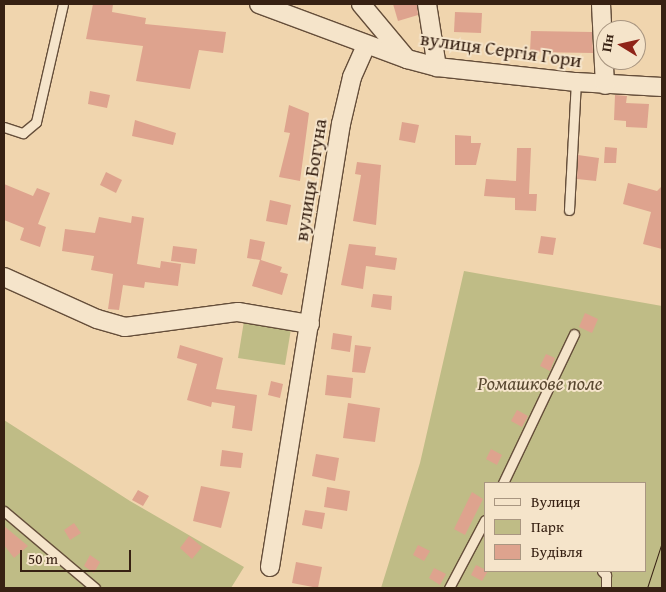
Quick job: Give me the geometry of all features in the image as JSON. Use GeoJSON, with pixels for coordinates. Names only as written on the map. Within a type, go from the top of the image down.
{"type":"FeatureCollection","features":[{"type":"Feature","properties":{"kind":"street"},"geometry":{"type":"LineString","coordinates":[[258,4],[366,46],[407,59]]}},
{"type":"Feature","properties":{"kind":"street","name":"вулиця Сергія Гори"},"geometry":{"type":"LineString","coordinates":[[361,4],[407,59],[437,66],[576,82],[662,87]]}},
{"type":"Feature","properties":{"kind":"street"},"geometry":{"type":"LineString","coordinates":[[427,4],[437,66]]}},
{"type":"Feature","properties":{"kind":"street"},"geometry":{"type":"LineString","coordinates":[[601,4],[606,85]]}},
{"type":"Feature","properties":{"kind":"street","name":"вулиця Богуна"},"geometry":{"type":"LineString","coordinates":[[270,567],[341,124],[352,77],[366,46]]}},
{"type":"Feature","properties":{"kind":"street"},"geometry":{"type":"LineString","coordinates":[[4,278],[97,319],[125,327],[238,312],[310,324]]}},
{"type":"Feature","properties":{"kind":"lane"},"geometry":{"type":"LineString","coordinates":[[4,127],[23,132],[36,122],[63,4]]}},
{"type":"Feature","properties":{"kind":"lane"},"geometry":{"type":"LineString","coordinates":[[569,210],[576,82]]}},
{"type":"Feature","properties":{"kind":"lane"},"geometry":{"type":"LineString","coordinates":[[503,482],[574,334]]}},
{"type":"Feature","properties":{"kind":"lane"},"geometry":{"type":"LineString","coordinates":[[4,511],[95,588]]}},
{"type":"Feature","properties":{"kind":"lane"},"geometry":{"type":"LineString","coordinates":[[449,588],[483,524]]}},
{"type":"Feature","properties":{"kind":"lane"},"geometry":{"type":"LineString","coordinates":[[603,572],[606,575],[606,588]]}},
{"type":"Feature","properties":{"kind":"green space","name":"Ромашкове поле"},"geometry":{"type":"Polygon","coordinates":[[[464,271],[662,306],[662,588],[381,588],[420,463],[464,271]]]}},
{"type":"Feature","properties":{"kind":"green space"},"geometry":{"type":"Polygon","coordinates":[[[244,321],[291,329],[285,365],[238,358],[244,321]]]}},
{"type":"Feature","properties":{"kind":"green space"},"geometry":{"type":"Polygon","coordinates":[[[4,420],[130,501],[244,567],[231,588],[4,588],[4,420]]]}},
{"type":"Feature","properties":{"kind":"building"},"geometry":{"type":"Polygon","coordinates":[[[93,4],[113,4],[112,12],[146,18],[145,24],[226,32],[223,53],[199,50],[190,89],[136,81],[143,46],[86,39],[93,4]]]}},
{"type":"Feature","properties":{"kind":"building"},"geometry":{"type":"Polygon","coordinates":[[[393,4],[417,4],[418,15],[398,21],[393,4]]]}},
{"type":"Feature","properties":{"kind":"building"},"geometry":{"type":"Polygon","coordinates":[[[455,12],[482,13],[481,33],[454,32],[455,12]]]}},
{"type":"Feature","properties":{"kind":"building"},"geometry":{"type":"Polygon","coordinates":[[[531,31],[592,32],[593,53],[530,52],[531,31]]]}},
{"type":"Feature","properties":{"kind":"building"},"geometry":{"type":"Polygon","coordinates":[[[90,91],[110,95],[107,108],[88,104],[90,91]]]}},
{"type":"Feature","properties":{"kind":"building"},"geometry":{"type":"Polygon","coordinates":[[[615,95],[627,96],[626,103],[649,104],[647,128],[626,127],[626,121],[614,120],[615,95]]]}},
{"type":"Feature","properties":{"kind":"building"},"geometry":{"type":"Polygon","coordinates":[[[289,105],[309,113],[300,181],[279,177],[290,133],[284,132],[289,105]]]}},
{"type":"Feature","properties":{"kind":"building"},"geometry":{"type":"Polygon","coordinates":[[[135,120],[176,133],[173,145],[132,136],[135,120]]]}},
{"type":"Feature","properties":{"kind":"building"},"geometry":{"type":"Polygon","coordinates":[[[402,122],[419,125],[415,143],[399,140],[402,122]]]}},
{"type":"Feature","properties":{"kind":"building"},"geometry":{"type":"Polygon","coordinates":[[[455,135],[471,136],[471,143],[481,143],[476,165],[455,165],[455,135]]]}},
{"type":"Feature","properties":{"kind":"building"},"geometry":{"type":"Polygon","coordinates":[[[605,147],[617,148],[616,163],[604,163],[605,147]]]}},
{"type":"Feature","properties":{"kind":"building"},"geometry":{"type":"Polygon","coordinates":[[[517,148],[531,148],[529,194],[537,194],[536,211],[515,210],[515,198],[484,196],[486,179],[516,181],[517,148]]]}},
{"type":"Feature","properties":{"kind":"building"},"geometry":{"type":"Polygon","coordinates":[[[578,155],[599,158],[596,181],[577,179],[578,155]]]}},
{"type":"Feature","properties":{"kind":"building"},"geometry":{"type":"Polygon","coordinates":[[[357,162],[381,165],[376,225],[353,221],[361,175],[355,174],[357,162]]]}},
{"type":"Feature","properties":{"kind":"building"},"geometry":{"type":"Polygon","coordinates":[[[106,172],[122,180],[116,193],[100,185],[106,172]]]}},
{"type":"Feature","properties":{"kind":"building"},"geometry":{"type":"Polygon","coordinates":[[[628,183],[657,191],[662,186],[662,249],[643,244],[651,212],[623,204],[628,183]]]}},
{"type":"Feature","properties":{"kind":"building"},"geometry":{"type":"Polygon","coordinates":[[[4,184],[33,196],[37,188],[50,193],[38,224],[46,227],[40,247],[20,240],[24,228],[4,220],[4,184]]]}},
{"type":"Feature","properties":{"kind":"building"},"geometry":{"type":"Polygon","coordinates":[[[270,200],[291,205],[287,225],[266,221],[270,200]]]}},
{"type":"Feature","properties":{"kind":"building"},"geometry":{"type":"Polygon","coordinates":[[[132,216],[144,218],[137,264],[160,268],[161,261],[181,264],[178,286],[145,282],[144,288],[123,285],[119,310],[108,309],[113,274],[91,270],[94,256],[62,251],[65,229],[95,233],[99,217],[131,223],[132,216]]]}},
{"type":"Feature","properties":{"kind":"building"},"geometry":{"type":"Polygon","coordinates":[[[541,236],[556,238],[553,255],[538,253],[541,236]]]}},
{"type":"Feature","properties":{"kind":"building"},"geometry":{"type":"Polygon","coordinates":[[[250,239],[265,242],[261,260],[282,267],[280,272],[288,274],[282,295],[252,286],[260,260],[247,258],[250,239]]]}},
{"type":"Feature","properties":{"kind":"building"},"geometry":{"type":"Polygon","coordinates":[[[349,244],[376,247],[375,255],[397,258],[395,270],[366,266],[363,289],[341,285],[349,244]]]}},
{"type":"Feature","properties":{"kind":"building"},"geometry":{"type":"Polygon","coordinates":[[[173,246],[197,249],[195,264],[171,261],[173,246]]]}},
{"type":"Feature","properties":{"kind":"building"},"geometry":{"type":"Polygon","coordinates":[[[373,294],[392,296],[391,310],[371,307],[373,294]]]}},
{"type":"Feature","properties":{"kind":"building"},"geometry":{"type":"Polygon","coordinates":[[[585,313],[598,319],[592,333],[579,327],[585,313]]]}},
{"type":"Feature","properties":{"kind":"building"},"geometry":{"type":"Polygon","coordinates":[[[333,333],[352,336],[350,352],[331,349],[333,333]]]}},
{"type":"Feature","properties":{"kind":"building"},"geometry":{"type":"Polygon","coordinates":[[[180,345],[223,358],[216,389],[257,395],[252,431],[232,428],[235,406],[212,402],[211,407],[187,400],[197,364],[177,358],[180,345]]]}},
{"type":"Feature","properties":{"kind":"building"},"geometry":{"type":"Polygon","coordinates":[[[355,345],[371,347],[365,373],[352,372],[355,345]]]}},
{"type":"Feature","properties":{"kind":"building"},"geometry":{"type":"Polygon","coordinates":[[[546,354],[555,358],[550,371],[540,366],[546,354]]]}},
{"type":"Feature","properties":{"kind":"building"},"geometry":{"type":"Polygon","coordinates":[[[327,375],[353,378],[351,398],[325,395],[327,375]]]}},
{"type":"Feature","properties":{"kind":"building"},"geometry":{"type":"Polygon","coordinates":[[[271,381],[283,384],[280,398],[268,395],[271,381]]]}},
{"type":"Feature","properties":{"kind":"building"},"geometry":{"type":"Polygon","coordinates":[[[348,403],[380,408],[375,442],[343,438],[348,403]]]}},
{"type":"Feature","properties":{"kind":"building"},"geometry":{"type":"Polygon","coordinates":[[[517,410],[528,416],[522,427],[511,421],[517,410]]]}},
{"type":"Feature","properties":{"kind":"building"},"geometry":{"type":"Polygon","coordinates":[[[491,449],[502,455],[497,465],[486,459],[491,449]]]}},
{"type":"Feature","properties":{"kind":"building"},"geometry":{"type":"Polygon","coordinates":[[[222,450],[243,453],[241,468],[220,466],[222,450]]]}},
{"type":"Feature","properties":{"kind":"building"},"geometry":{"type":"Polygon","coordinates":[[[316,454],[339,458],[335,481],[312,476],[316,454]]]}},
{"type":"Feature","properties":{"kind":"building"},"geometry":{"type":"Polygon","coordinates":[[[201,486],[230,492],[221,528],[193,521],[201,486]]]}},
{"type":"Feature","properties":{"kind":"building"},"geometry":{"type":"Polygon","coordinates":[[[327,487],[350,491],[347,511],[324,507],[327,487]]]}},
{"type":"Feature","properties":{"kind":"building"},"geometry":{"type":"Polygon","coordinates":[[[138,490],[149,496],[143,506],[132,500],[138,490]]]}},
{"type":"Feature","properties":{"kind":"building"},"geometry":{"type":"Polygon","coordinates":[[[472,492],[483,499],[465,535],[454,529],[472,492]]]}},
{"type":"Feature","properties":{"kind":"building"},"geometry":{"type":"Polygon","coordinates":[[[305,510],[325,513],[322,529],[302,525],[305,510]]]}},
{"type":"Feature","properties":{"kind":"building"},"geometry":{"type":"Polygon","coordinates":[[[74,523],[81,533],[70,540],[64,530],[74,523]]]}},
{"type":"Feature","properties":{"kind":"building"},"geometry":{"type":"Polygon","coordinates":[[[4,526],[28,546],[14,558],[4,545],[4,526]]]}},
{"type":"Feature","properties":{"kind":"building"},"geometry":{"type":"Polygon","coordinates":[[[189,536],[202,547],[192,559],[180,548],[189,536]]]}},
{"type":"Feature","properties":{"kind":"building"},"geometry":{"type":"Polygon","coordinates":[[[418,545],[430,551],[424,561],[413,555],[418,545]]]}},
{"type":"Feature","properties":{"kind":"building"},"geometry":{"type":"Polygon","coordinates":[[[90,555],[100,562],[94,573],[84,566],[90,555]]]}},
{"type":"Feature","properties":{"kind":"building"},"geometry":{"type":"Polygon","coordinates":[[[296,562],[322,567],[318,588],[292,583],[296,562]]]}},
{"type":"Feature","properties":{"kind":"building"},"geometry":{"type":"Polygon","coordinates":[[[476,565],[483,568],[483,572],[487,572],[482,581],[471,575],[476,565]]]}},
{"type":"Feature","properties":{"kind":"building"},"geometry":{"type":"Polygon","coordinates":[[[434,568],[446,574],[440,585],[429,578],[434,568]]]}},
{"type":"Feature","properties":{"kind":"tram line"},"geometry":{"type":"LineString","coordinates":[[647,588],[662,542]]}}]}
